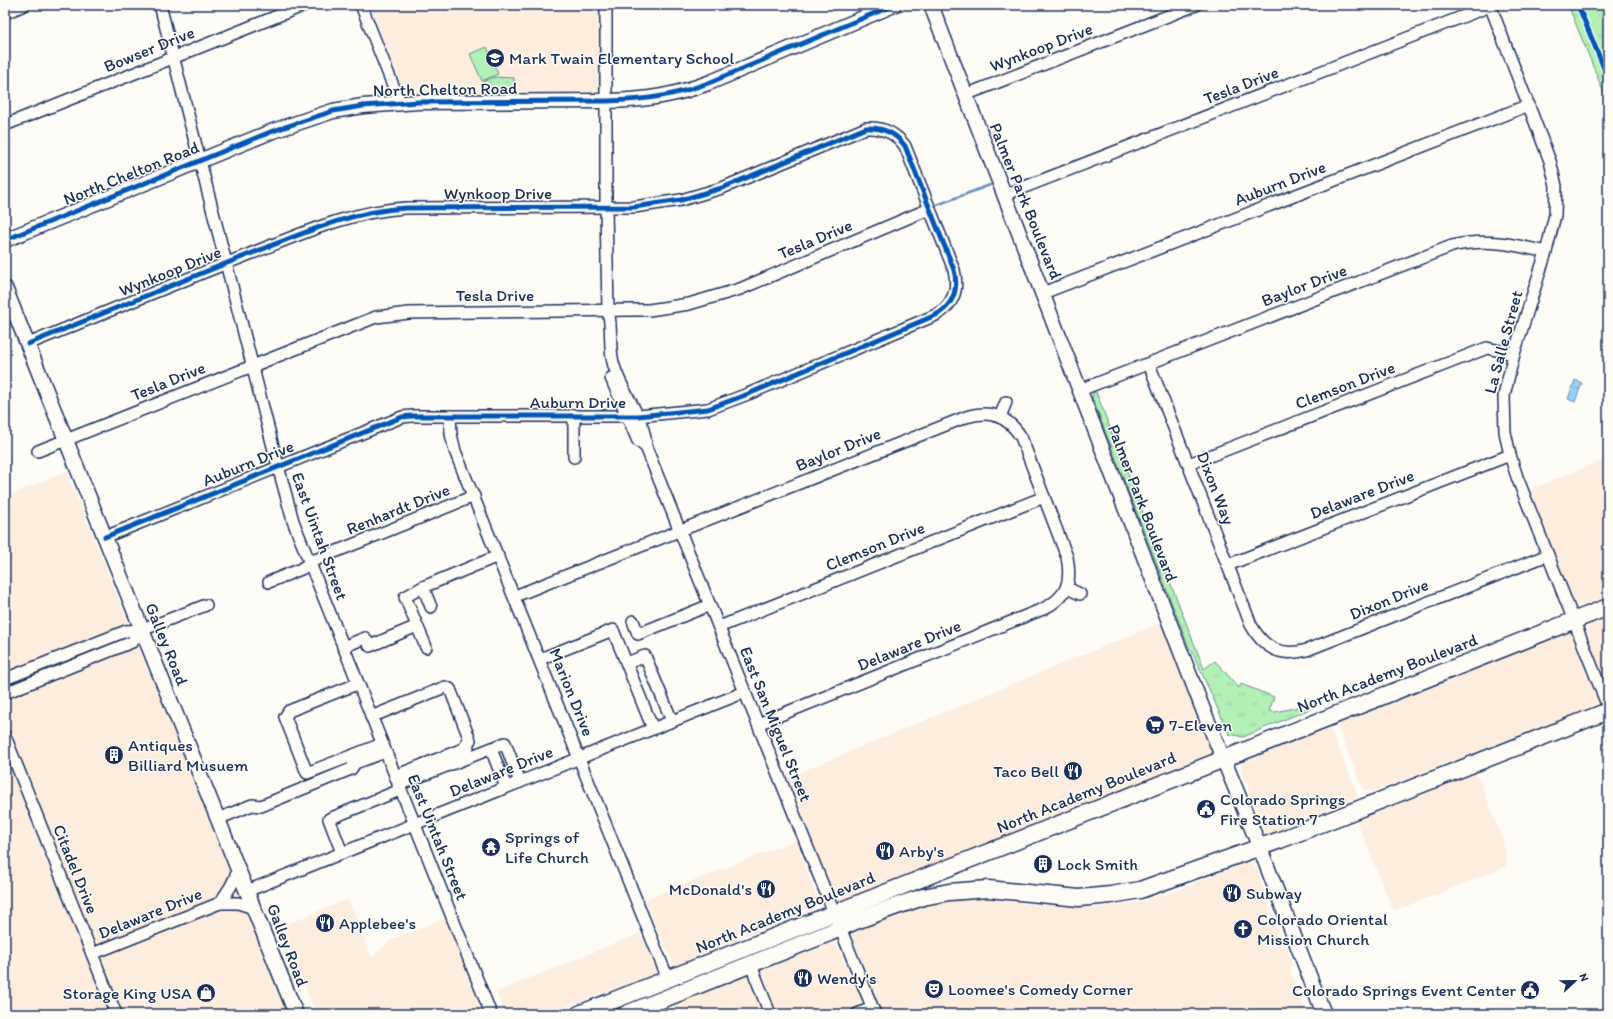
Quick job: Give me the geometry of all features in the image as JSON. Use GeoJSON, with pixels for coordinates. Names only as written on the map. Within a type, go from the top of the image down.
{"type":"FeatureCollection","features":[{"type":"Feature","properties":{"kind":"highway","name":"North Academy Boulevard"},"geometry":{"type":"LineString","coordinates":[[579,1014],[1608,607]]}},
{"type":"Feature","properties":{"kind":"highway","name":"North Academy Boulevard"},"geometry":{"type":"LineString","coordinates":[[626,1014],[898,905],[923,897],[949,892],[988,890],[1079,898],[1140,890],[1260,848],[1608,711]]}},
{"type":"Feature","properties":{"kind":"main road","name":"North Chelton Road"},"geometry":{"type":"LineString","coordinates":[[5,240],[280,128],[328,113],[363,106],[400,103],[608,101],[652,98],[693,89],[894,5]]}},
{"type":"Feature","properties":{"kind":"main road","name":"Palmer Park Boulevard"},"geometry":{"type":"LineString","coordinates":[[931,5],[1223,758],[1260,848],[1324,1014]]}},
{"type":"Feature","properties":{"kind":"main road","name":"Galley Road"},"geometry":{"type":"LineString","coordinates":[[5,288],[296,1014]]}},
{"type":"Feature","properties":{"kind":"street"},"geometry":{"type":"LineString","coordinates":[[5,13],[24,5]]}},
{"type":"Feature","properties":{"kind":"street","name":"East Uintah Street"},"geometry":{"type":"LineString","coordinates":[[160,5],[293,521],[357,684],[491,1014]]}},
{"type":"Feature","properties":{"kind":"street","name":"Bowser Drive"},"geometry":{"type":"LineString","coordinates":[[5,125],[305,5]]}},
{"type":"Feature","properties":{"kind":"street"},"geometry":{"type":"LineString","coordinates":[[361,5],[400,103]]}},
{"type":"Feature","properties":{"kind":"street"},"geometry":{"type":"LineString","coordinates":[[606,5],[608,101],[606,207],[608,311],[604,323],[605,358],[608,370],[632,416]]}},
{"type":"Feature","properties":{"kind":"street","name":"Wynkoop Drive"},"geometry":{"type":"LineString","coordinates":[[965,95],[1196,5]]}},
{"type":"Feature","properties":{"kind":"street","name":"La Salle Street"},"geometry":{"type":"LineString","coordinates":[[1490,5],[1550,161],[1556,186],[1555,215],[1546,252],[1514,354],[1506,385],[1503,408],[1504,427],[1510,455],[1608,707]]}},
{"type":"Feature","properties":{"kind":"street","name":"Tesla Drive"},"geometry":{"type":"LineString","coordinates":[[1004,195],[1490,5]]}},
{"type":"Feature","properties":{"kind":"street","name":"Auburn Drive"},"geometry":{"type":"LineString","coordinates":[[1043,293],[1529,105]]}},
{"type":"Feature","properties":{"kind":"street","name":"Wynkoop Drive"},"geometry":{"type":"LineString","coordinates":[[28,344],[226,263],[334,222],[374,211],[389,209],[433,208],[606,207],[650,205],[700,195],[722,188],[859,130],[874,127],[888,131],[895,135],[904,146],[929,209]]}},
{"type":"Feature","properties":{"kind":"street","name":"Tesla Drive"},"geometry":{"type":"LineString","coordinates":[[38,451],[364,321],[386,315],[409,312],[608,311],[649,310],[675,307],[721,296],[757,283],[929,209]]}},
{"type":"Feature","properties":{"kind":"street","name":"Auburn Drive"},"geometry":{"type":"LineString","coordinates":[[105,537],[402,417],[574,415],[632,416],[708,409],[748,394],[936,316],[943,311],[955,294],[956,278],[929,209]]}},
{"type":"Feature","properties":{"kind":"street","name":"Baylor Drive"},"geometry":{"type":"LineString","coordinates":[[1080,390],[1452,246],[1474,242],[1499,242],[1546,252]]}},
{"type":"Feature","properties":{"kind":"street","name":"Clemson Drive"},"geometry":{"type":"LineString","coordinates":[[1189,464],[1487,348],[1514,354]]}},
{"type":"Feature","properties":{"kind":"street","name":"Dixon Way"},"geometry":{"type":"LineString","coordinates":[[1149,364],[1251,625]]}},
{"type":"Feature","properties":{"kind":"street"},"geometry":{"type":"LineString","coordinates":[[1000,417],[1006,402]]}},
{"type":"Feature","properties":{"kind":"street","name":"Baylor Drive"},"geometry":{"type":"LineString","coordinates":[[515,596],[966,416],[982,413],[988,413],[1000,417],[1011,424],[1021,437],[1067,557],[1069,576],[1067,588]]}},
{"type":"Feature","properties":{"kind":"street"},"geometry":{"type":"LineString","coordinates":[[574,415],[574,457]]}},
{"type":"Feature","properties":{"kind":"street","name":"Marion Drive"},"geometry":{"type":"LineString","coordinates":[[450,416],[454,446],[668,979]]}},
{"type":"Feature","properties":{"kind":"street","name":"East San Miguel Street"},"geometry":{"type":"LineString","coordinates":[[632,416],[638,441],[646,447],[873,1011]]}},
{"type":"Feature","properties":{"kind":"street","name":"Delaware Drive"},"geometry":{"type":"LineString","coordinates":[[1228,565],[1510,455]]}},
{"type":"Feature","properties":{"kind":"street","name":"Renhardt Drive"},"geometry":{"type":"LineString","coordinates":[[269,582],[315,560],[474,496]]}},
{"type":"Feature","properties":{"kind":"street","name":"Clemson Drive"},"geometry":{"type":"LineString","coordinates":[[719,627],[1044,497]]}},
{"type":"Feature","properties":{"kind":"street","name":"Dixon Drive"},"geometry":{"type":"LineString","coordinates":[[1251,625],[1262,641],[1270,647],[1287,653],[1295,653],[1307,650],[1548,555]]}},
{"type":"Feature","properties":{"kind":"street"},"geometry":{"type":"LineString","coordinates":[[426,647],[404,597],[423,587],[498,556]]}},
{"type":"Feature","properties":{"kind":"street"},"geometry":{"type":"LineString","coordinates":[[423,587],[431,607]]}},
{"type":"Feature","properties":{"kind":"street"},"geometry":{"type":"LineString","coordinates":[[1067,588],[1080,594]]}},
{"type":"Feature","properties":{"kind":"street","name":"Delaware Drive"},"geometry":{"type":"LineString","coordinates":[[758,724],[1044,609],[1059,599],[1067,588]]}},
{"type":"Feature","properties":{"kind":"street"},"geometry":{"type":"LineString","coordinates":[[5,679],[126,631],[142,630],[206,605]]}},
{"type":"Feature","properties":{"kind":"street"},"geometry":{"type":"LineString","coordinates":[[633,621],[638,634],[710,605]]}},
{"type":"Feature","properties":{"kind":"street"},"geometry":{"type":"LineString","coordinates":[[343,647],[365,638],[370,646],[417,626]]}},
{"type":"Feature","properties":{"kind":"street"},"geometry":{"type":"LineString","coordinates":[[5,693],[132,642],[142,630]]}},
{"type":"Feature","properties":{"kind":"street"},"geometry":{"type":"LineString","coordinates":[[540,659],[613,630],[653,729]]}},
{"type":"Feature","properties":{"kind":"street"},"geometry":{"type":"LineString","coordinates":[[627,663],[644,656],[672,721]]}},
{"type":"Feature","properties":{"kind":"street"},"geometry":{"type":"LineString","coordinates":[[357,684],[289,711],[285,717],[307,773],[383,748]]}},
{"type":"Feature","properties":{"kind":"street"},"geometry":{"type":"LineString","coordinates":[[342,853],[328,819],[468,747],[466,744],[470,740],[450,689],[445,687],[371,718]]}},
{"type":"Feature","properties":{"kind":"street","name":"Delaware Drive"},"geometry":{"type":"LineString","coordinates":[[247,891],[745,692]]}},
{"type":"Feature","properties":{"kind":"street","name":"Citadel Drive"},"geometry":{"type":"LineString","coordinates":[[5,736],[116,1014]]}},
{"type":"Feature","properties":{"kind":"street"},"geometry":{"type":"LineString","coordinates":[[398,784],[505,743],[520,782]]}},
{"type":"Feature","properties":{"kind":"street"},"geometry":{"type":"LineString","coordinates":[[218,819],[252,805],[260,806],[351,769],[355,763],[383,748]]}},
{"type":"Feature","properties":{"kind":"street"},"geometry":{"type":"LineString","coordinates":[[491,749],[506,787]]}},
{"type":"Feature","properties":{"kind":"street","name":"Delaware Drive"},"geometry":{"type":"LineString","coordinates":[[220,903],[231,886],[238,869]]}},
{"type":"Feature","properties":{"kind":"street","name":"Delaware Drive"},"geometry":{"type":"LineString","coordinates":[[92,954],[220,903],[238,903],[254,908]]}},
{"type":"Feature","properties":{"kind":"street"},"geometry":{"type":"LineString","coordinates":[[751,965],[770,1014]]}},
{"type":"Feature","properties":{"kind":"street"},"geometry":{"type":"LineString","coordinates":[[857,1014],[873,1011]]}},
{"type":"Feature","properties":{"kind":"shaded area","name":"Mark Twain Elementary School"},"geometry":{"type":"Polygon","coordinates":[[[369,5],[599,5],[600,92],[405,93],[369,5]]]}},
{"type":"Feature","properties":{"kind":"shaded area"},"geometry":{"type":"Polygon","coordinates":[[[1608,458],[1608,596],[1583,605],[1578,605],[1574,601],[1529,490],[1608,458]]]}},
{"type":"Feature","properties":{"kind":"shaded area"},"geometry":{"type":"Polygon","coordinates":[[[68,471],[70,481],[288,1007],[289,1014],[5,1014],[5,497],[68,471]]]}},
{"type":"Feature","properties":{"kind":"shaded area"},"geometry":{"type":"Polygon","coordinates":[[[1608,617],[1608,691],[1585,633],[1590,624],[1608,617]]]}},
{"type":"Feature","properties":{"kind":"shaded area"},"geometry":{"type":"Polygon","coordinates":[[[1163,622],[1217,756],[836,906],[788,777],[1163,622]]]}},
{"type":"Feature","properties":{"kind":"shaded area"},"geometry":{"type":"Polygon","coordinates":[[[1569,630],[1598,700],[1596,705],[1372,792],[1363,789],[1337,725],[1530,648],[1541,639],[1569,630]]]}},
{"type":"Feature","properties":{"kind":"shaded area"},"geometry":{"type":"Polygon","coordinates":[[[1330,728],[1358,795],[1355,799],[1284,827],[1275,835],[1268,836],[1241,771],[1242,764],[1245,761],[1330,728]]]}},
{"type":"Feature","properties":{"kind":"shaded area"},"geometry":{"type":"Polygon","coordinates":[[[1472,773],[1476,774],[1479,778],[1503,841],[1507,864],[1505,867],[1394,910],[1391,906],[1358,823],[1359,819],[1472,773]]]}},
{"type":"Feature","properties":{"kind":"shaded area"},"geometry":{"type":"Polygon","coordinates":[[[796,840],[819,905],[674,966],[644,900],[796,840]]]}},
{"type":"Feature","properties":{"kind":"shaded area"},"geometry":{"type":"Polygon","coordinates":[[[1244,863],[1252,864],[1257,869],[1273,917],[1292,962],[1290,971],[1308,1014],[882,1014],[851,935],[854,929],[908,909],[956,899],[986,899],[1037,905],[1088,908],[1136,903],[1178,890],[1244,863]]]}},
{"type":"Feature","properties":{"kind":"shaded area"},"geometry":{"type":"Polygon","coordinates":[[[348,899],[372,958],[391,940],[445,918],[483,1014],[316,1014],[283,935],[283,926],[348,899]]]}},
{"type":"Feature","properties":{"kind":"shaded area"},"geometry":{"type":"Polygon","coordinates":[[[640,933],[657,973],[547,1014],[505,1014],[496,992],[640,933]]]}},
{"type":"Feature","properties":{"kind":"shaded area"},"geometry":{"type":"Polygon","coordinates":[[[829,944],[836,946],[839,950],[864,1005],[841,1014],[654,1014],[673,1007],[683,1000],[745,971],[766,969],[829,944]]]}},
{"type":"Feature","properties":{"kind":"green space"},"geometry":{"type":"Polygon","coordinates":[[[1568,5],[1608,5],[1608,103],[1568,5]]]}},
{"type":"Feature","properties":{"kind":"green space"},"geometry":{"type":"Polygon","coordinates":[[[487,47],[498,74],[482,81],[470,54],[487,47]]]}},
{"type":"Feature","properties":{"kind":"green space"},"geometry":{"type":"Polygon","coordinates":[[[494,77],[514,78],[514,89],[483,89],[484,81],[494,77]]]}},
{"type":"Feature","properties":{"kind":"green space"},"geometry":{"type":"Polygon","coordinates":[[[1093,392],[1096,392],[1204,669],[1215,661],[1239,688],[1241,684],[1274,697],[1269,711],[1275,712],[1308,705],[1310,709],[1243,737],[1229,734],[1192,651],[1190,650],[1092,397],[1093,392]]]}},
{"type":"Feature","properties":{"kind":"water"},"geometry":{"type":"Polygon","coordinates":[[[1575,380],[1582,383],[1575,402],[1568,399],[1575,380]]]}},
{"type":"Feature","properties":{"kind":"waterway"},"geometry":{"type":"LineString","coordinates":[[934,206],[990,185]]}},
{"type":"Feature","properties":{"kind":"cycle path"},"geometry":{"type":"LineString","coordinates":[[5,240],[273,131],[333,111],[363,106],[418,102],[607,101],[634,100],[672,94],[711,82],[894,5]]}},
{"type":"Feature","properties":{"kind":"cycle path"},"geometry":{"type":"LineString","coordinates":[[1578,5],[1608,78]]}},
{"type":"Feature","properties":{"kind":"cycle path"},"geometry":{"type":"LineString","coordinates":[[28,344],[288,239],[346,219],[386,210],[406,208],[634,207],[681,200],[722,188],[866,128],[877,128],[888,131],[897,137],[905,146],[954,270],[956,284],[953,296],[947,307],[936,315],[748,394],[708,409],[638,416],[402,417],[105,537]]}},
{"type":"Feature","properties":{"kind":"place","name":"Mark Twain Elementary School"},"geometry":{"type":"Point","coordinates":[495,58]}},
{"type":"Feature","properties":{"kind":"place","name":"7-Eleven"},"geometry":{"type":"Point","coordinates":[1155,725]}},
{"type":"Feature","properties":{"kind":"place","name":"Antiques Billiard Musuem"},"geometry":{"type":"Point","coordinates":[114,755]}},
{"type":"Feature","properties":{"kind":"place","name":"Taco Bell"},"geometry":{"type":"Point","coordinates":[1073,771]}},
{"type":"Feature","properties":{"kind":"place","name":"Colorado Springs Fire Station 7"},"geometry":{"type":"Point","coordinates":[1206,809]}},
{"type":"Feature","properties":{"kind":"place","name":"Springs of Life Church"},"geometry":{"type":"Point","coordinates":[491,847]}},
{"type":"Feature","properties":{"kind":"place","name":"Arby's"},"geometry":{"type":"Point","coordinates":[885,851]}},
{"type":"Feature","properties":{"kind":"place","name":"Lock Smith"},"geometry":{"type":"Point","coordinates":[1043,864]}},
{"type":"Feature","properties":{"kind":"place","name":"McDonald's"},"geometry":{"type":"Point","coordinates":[766,889]}},
{"type":"Feature","properties":{"kind":"place","name":"Subway"},"geometry":{"type":"Point","coordinates":[1232,893]}},
{"type":"Feature","properties":{"kind":"place","name":"Applebee's"},"geometry":{"type":"Point","coordinates":[325,923]}},
{"type":"Feature","properties":{"kind":"place","name":"Colorado Oriental Mission Church"},"geometry":{"type":"Point","coordinates":[1243,929]}},
{"type":"Feature","properties":{"kind":"place","name":"Wendy's"},"geometry":{"type":"Point","coordinates":[803,978]}},
{"type":"Feature","properties":{"kind":"place","name":"Loomee's Comedy Corner"},"geometry":{"type":"Point","coordinates":[934,989]}},
{"type":"Feature","properties":{"kind":"place","name":"Colorado Springs Event Center"},"geometry":{"type":"Point","coordinates":[1530,990]}},
{"type":"Feature","properties":{"kind":"place","name":"Storage King USA"},"geometry":{"type":"Point","coordinates":[206,993]}}]}
